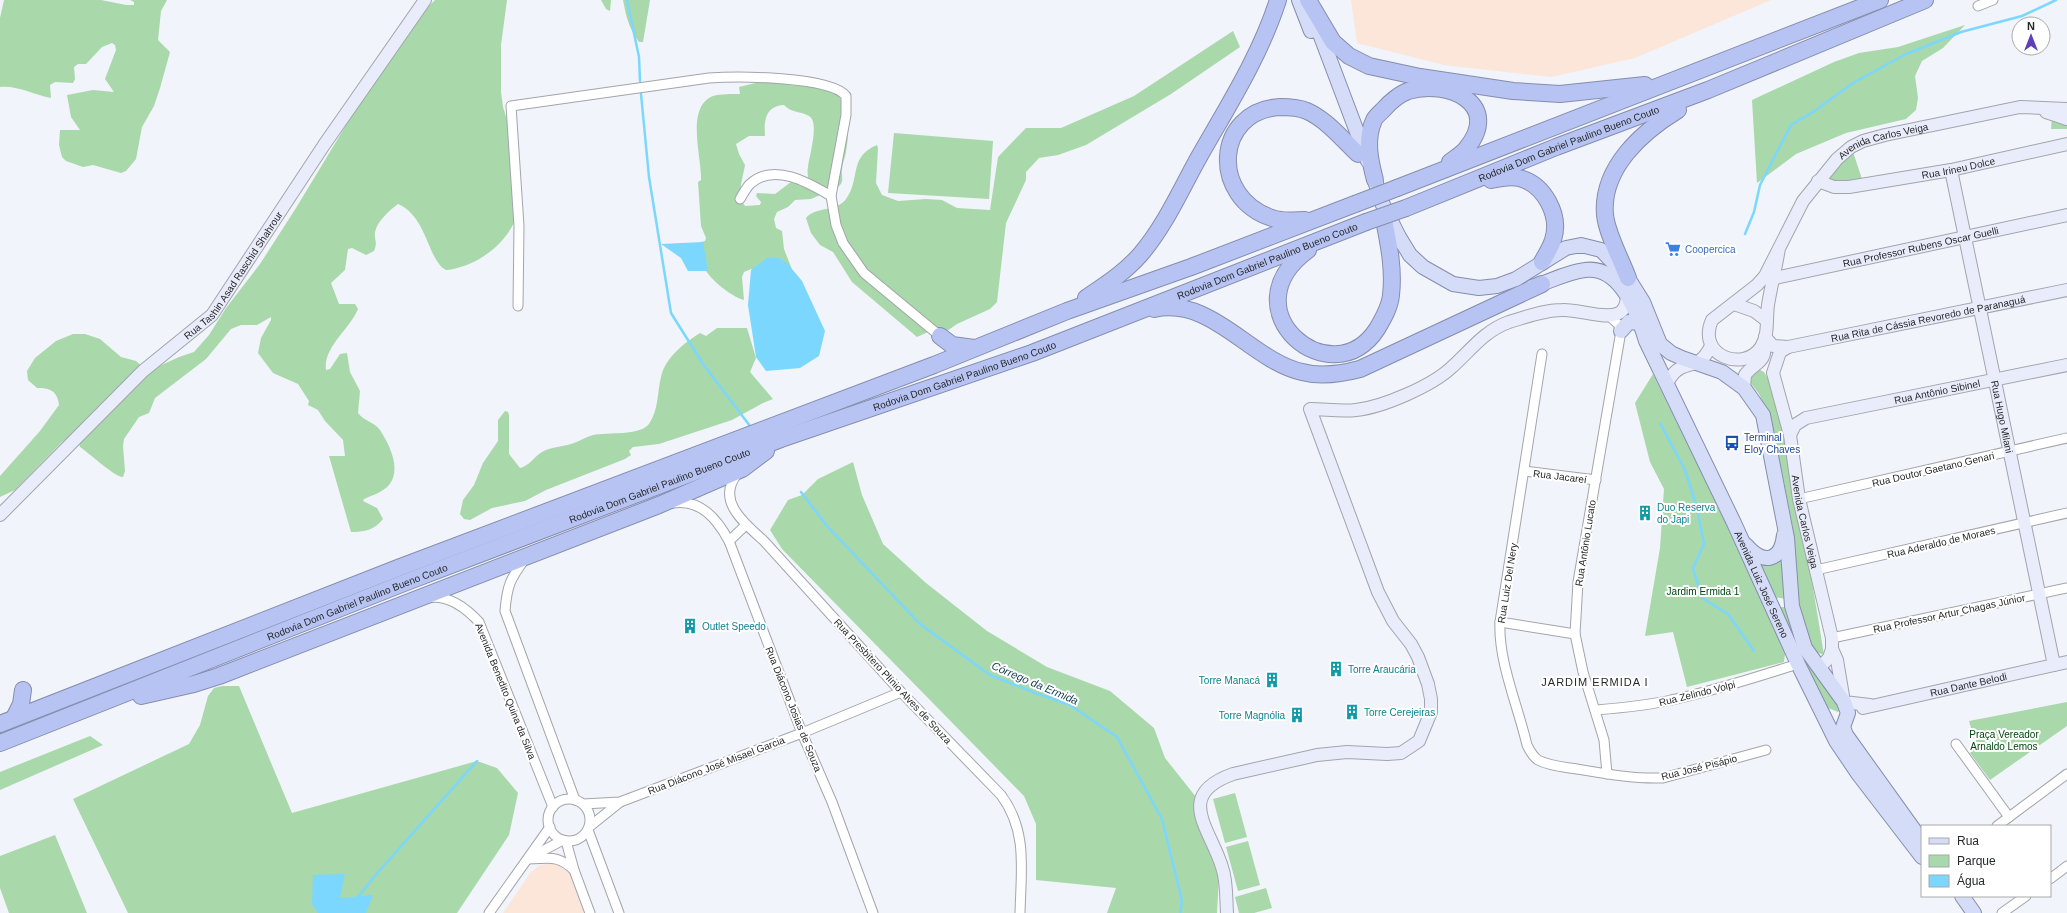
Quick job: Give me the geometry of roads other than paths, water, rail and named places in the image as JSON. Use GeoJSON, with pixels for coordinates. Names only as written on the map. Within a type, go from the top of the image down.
{"type":"FeatureCollection","features":[{"type":"Feature","properties":{"kind":"highway"},"geometry":{"type":"LineString","coordinates":[[1067,311],[1122,273],[1140,254],[1163,222],[1255,56],[1270,25],[1278,0]]}},
{"type":"Feature","properties":{"kind":"highway"},"geometry":{"type":"LineString","coordinates":[[1308,0],[1333,42],[1349,56],[1369,66],[1420,77],[1513,91],[1560,94],[1668,82]]}},
{"type":"Feature","properties":{"kind":"highway","name":"Rodovia Dom Gabriel Paulino Bueno Couto"},"geometry":{"type":"LineString","coordinates":[[7,721],[398,568],[934,365],[1067,311],[1191,267],[1880,0]]}},
{"type":"Feature","properties":{"kind":"highway","name":"Rodovia Dom Gabriel Paulino Bueno Couto"},"geometry":{"type":"LineString","coordinates":[[0,744],[412,580],[781,439],[1032,353],[1125,315],[1406,208],[1556,147],[1627,122],[1708,90],[1925,0]]}},
{"type":"Feature","properties":{"kind":"highway"},"geometry":{"type":"LineString","coordinates":[[1375,180],[1369,157],[1370,135],[1374,120],[1389,103],[1407,91],[1424,88],[1455,91],[1472,104],[1478,116],[1478,129],[1466,149],[1439,171]]}},
{"type":"Feature","properties":{"kind":"highway"},"geometry":{"type":"LineString","coordinates":[[1628,278],[1607,227],[1605,204],[1609,185],[1628,150],[1643,134],[1708,90]]}},
{"type":"Feature","properties":{"kind":"highway"},"geometry":{"type":"LineString","coordinates":[[1311,221],[1273,219],[1258,212],[1236,192],[1231,181],[1228,160],[1232,139],[1239,127],[1258,112],[1270,108],[1284,107],[1307,111],[1326,122],[1358,154]]}},
{"type":"Feature","properties":{"kind":"highway"},"geometry":{"type":"LineString","coordinates":[[1447,191],[1511,177],[1531,183],[1545,196],[1553,211],[1554,239],[1542,262]]}},
{"type":"Feature","properties":{"kind":"highway"},"geometry":{"type":"LineString","coordinates":[[1322,240],[1296,259],[1284,273],[1279,289],[1278,306],[1285,326],[1295,338],[1313,351],[1332,354],[1360,346],[1373,336],[1383,320],[1391,297],[1393,274],[1384,220]]}},
{"type":"Feature","properties":{"kind":"highway"},"geometry":{"type":"LineString","coordinates":[[1125,315],[1159,308],[1179,308],[1203,315],[1229,330],[1247,344],[1280,364],[1301,372],[1333,374],[1360,369],[1542,284]]}},
{"type":"Feature","properties":{"kind":"highway"},"geometry":{"type":"LineString","coordinates":[[934,365],[940,336],[952,345],[974,348]]}},
{"type":"Feature","properties":{"kind":"highway"},"geometry":{"type":"LineString","coordinates":[[0,744],[14,742],[144,694],[194,684],[218,676],[526,558],[659,505],[742,469],[781,439]]}},
{"type":"Feature","properties":{"kind":"highway"},"geometry":{"type":"LineString","coordinates":[[7,721],[21,704],[23,690],[40,704],[46,706]]}},
{"type":"Feature","properties":{"kind":"main road","name":"Avenida Luiz José Sereno"},"geometry":{"type":"LineString","coordinates":[[1299,0],[1384,220],[1409,259],[1443,288],[1468,295],[1488,297],[1512,293],[1585,270],[1605,272],[1615,279],[1641,323],[1646,341],[1774,609],[1798,664],[1836,741],[1921,840]]}},
{"type":"Feature","properties":{"kind":"main road","name":"Avenida Luiz José Sereno"},"geometry":{"type":"LineString","coordinates":[[1308,0],[1334,75],[1375,180],[1383,205],[1405,248],[1423,266],[1449,282],[1479,288],[1497,286],[1516,280],[1566,248],[1581,245],[1590,246],[1601,250],[1628,278],[1643,302],[1660,344],[1671,353],[1722,372],[1744,388],[1763,415],[1787,538],[1792,606],[1805,648],[1846,708],[1843,727],[1864,772],[1921,856]]}},
{"type":"Feature","properties":{"kind":"main road"},"geometry":{"type":"LineString","coordinates":[[1621,331],[1629,322],[1641,323]]}},
{"type":"Feature","properties":{"kind":"main road"},"geometry":{"type":"LineString","coordinates":[[1741,539],[1757,556],[1765,559],[1773,557],[1782,547],[1785,533],[1784,522]]}},
{"type":"Feature","properties":{"kind":"main road"},"geometry":{"type":"LineString","coordinates":[[1774,609],[1778,603],[1784,601],[1792,606]]}},
{"type":"Feature","properties":{"kind":"main road"},"geometry":{"type":"LineString","coordinates":[[1826,719],[1836,719],[1846,708]]}},
{"type":"Feature","properties":{"kind":"main road"},"geometry":{"type":"LineString","coordinates":[[1953,897],[1964,913]]}},
{"type":"Feature","properties":{"kind":"main road"},"geometry":{"type":"LineString","coordinates":[[1963,897],[1974,913]]}},
{"type":"Feature","properties":{"kind":"street","name":"Rua Tashin Asad Raschid Shahrour"},"geometry":{"type":"LineString","coordinates":[[0,515],[143,371],[212,315],[324,144],[424,0]]}},
{"type":"Feature","properties":{"kind":"street"},"geometry":{"type":"LineString","coordinates":[[1978,6],[1993,0]]}},
{"type":"Feature","properties":{"kind":"street"},"geometry":{"type":"LineString","coordinates":[[518,306],[519,226],[511,106],[731,77],[782,78],[838,89],[846,96],[847,106],[831,196],[833,214],[843,243],[864,273],[940,336]]}},
{"type":"Feature","properties":{"kind":"street","name":"Avenida Carlos Veiga"},"geometry":{"type":"LineString","coordinates":[[1734,304],[1757,285],[1765,276],[1803,201],[1837,159],[1851,147],[1863,141],[1995,111],[2020,107],[2067,109]]}},
{"type":"Feature","properties":{"kind":"street","name":"Avenida Carlos Veiga"},"geometry":{"type":"LineString","coordinates":[[2036,107],[2067,119]]}},
{"type":"Feature","properties":{"kind":"street","name":"Rua Irineu Dolce"},"geometry":{"type":"LineString","coordinates":[[1818,181],[1834,187],[1849,187],[1951,170],[2067,143]]}},
{"type":"Feature","properties":{"kind":"street","name":"Rua Hugo Milani"},"geometry":{"type":"LineString","coordinates":[[1951,170],[1966,236],[1996,380],[2009,452],[2054,664]]}},
{"type":"Feature","properties":{"kind":"street"},"geometry":{"type":"LineString","coordinates":[[740,199],[750,184],[759,178],[782,175],[805,181],[831,196]]}},
{"type":"Feature","properties":{"kind":"street","name":"Rua Professor Rubens Oscar Guelli"},"geometry":{"type":"LineString","coordinates":[[1775,278],[2067,215]]}},
{"type":"Feature","properties":{"kind":"street","name":"Avenida Carlos Veiga"},"geometry":{"type":"LineString","coordinates":[[1766,320],[1775,278],[1779,248]]}},
{"type":"Feature","properties":{"kind":"street","name":"Rua Rita de Cássia Revoredo de Paranaguá"},"geometry":{"type":"LineString","coordinates":[[1788,347],[2067,290]]}},
{"type":"Feature","properties":{"kind":"street"},"geometry":{"type":"LineString","coordinates":[[1227,913],[1223,868],[1202,817],[1202,793],[1207,787],[1219,779],[1232,774],[1317,755],[1347,752],[1388,754],[1401,753],[1419,741],[1431,712],[1431,699],[1428,684],[1418,657],[1411,644],[1393,621],[1378,592],[1310,409],[1355,410],[1386,403],[1437,379],[1451,368],[1483,335],[1492,329],[1536,314],[1563,309],[1608,315],[1622,311],[1627,297]]}},
{"type":"Feature","properties":{"kind":"street"},"geometry":{"type":"LineString","coordinates":[[1667,383],[1674,372],[1681,368],[1698,363],[1706,355],[1710,346],[1709,328],[1712,320],[1719,313],[1734,304],[1754,312],[1766,320],[1764,340],[1765,352],[1758,364],[1749,370],[1745,375],[1744,388]]}},
{"type":"Feature","properties":{"kind":"street"},"geometry":{"type":"LineString","coordinates":[[1608,315],[1618,324],[1621,331]]}},
{"type":"Feature","properties":{"kind":"street","name":"Rua Antônio Lucato"},"geometry":{"type":"LineString","coordinates":[[1607,774],[1604,740],[1583,672],[1574,634],[1578,582],[1621,331]]}},
{"type":"Feature","properties":{"kind":"street"},"geometry":{"type":"LineString","coordinates":[[1710,346],[1721,356],[1740,358],[1751,356],[1764,340]]}},
{"type":"Feature","properties":{"kind":"street"},"geometry":{"type":"LineString","coordinates":[[1764,340],[1773,346],[1788,347]]}},
{"type":"Feature","properties":{"kind":"street"},"geometry":{"type":"LineString","coordinates":[[1758,364],[1773,373],[1780,352],[1788,347]]}},
{"type":"Feature","properties":{"kind":"street","name":"Rua Luiz Del Nery"},"geometry":{"type":"LineString","coordinates":[[1542,354],[1500,622],[1499,637],[1527,745],[1532,754],[1544,762],[1607,774]]}},
{"type":"Feature","properties":{"kind":"street","name":"Rua Antônio Sibinel"},"geometry":{"type":"LineString","coordinates":[[1806,418],[1996,380],[2067,364]]}},
{"type":"Feature","properties":{"kind":"street","name":"Avenida Carlos Veiga"},"geometry":{"type":"LineString","coordinates":[[1773,373],[1784,408],[1790,435],[1799,499],[1837,660],[1846,708]]}},
{"type":"Feature","properties":{"kind":"street"},"geometry":{"type":"LineString","coordinates":[[1784,408],[1791,413],[1806,418]]}},
{"type":"Feature","properties":{"kind":"street"},"geometry":{"type":"LineString","coordinates":[[1790,435],[1795,426],[1806,418]]}},
{"type":"Feature","properties":{"kind":"street","name":"Rua Doutor Gaetano Genari"},"geometry":{"type":"LineString","coordinates":[[1799,499],[2067,438]]}},
{"type":"Feature","properties":{"kind":"street","name":"Rua Presbítero Plínio Alves de Souza"},"geometry":{"type":"LineString","coordinates":[[742,469],[731,481],[729,501],[746,525],[764,541],[901,692],[1001,795],[1011,808],[1022,845],[1020,913]]}},
{"type":"Feature","properties":{"kind":"street","name":"Rua Jacareí"},"geometry":{"type":"LineString","coordinates":[[1524,471],[1596,480]]}},
{"type":"Feature","properties":{"kind":"street","name":"Rua Diácono Josias de Souza"},"geometry":{"type":"LineString","coordinates":[[659,505],[678,502],[693,505],[706,511],[720,523],[729,541],[802,733],[832,802],[873,913]]}},
{"type":"Feature","properties":{"kind":"street","name":"Rua Aderaldo de Moraes"},"geometry":{"type":"LineString","coordinates":[[1816,570],[2067,513]]}},
{"type":"Feature","properties":{"kind":"street"},"geometry":{"type":"LineString","coordinates":[[729,541],[746,525]]}},
{"type":"Feature","properties":{"kind":"street"},"geometry":{"type":"LineString","coordinates":[[526,558],[516,571],[507,589],[506,611],[579,802],[590,816],[588,828],[619,913]]}},
{"type":"Feature","properties":{"kind":"street","name":"Rua Professor Artur Chagas Júnior"},"geometry":{"type":"LineString","coordinates":[[1832,643],[2067,588]]}},
{"type":"Feature","properties":{"kind":"street","name":"Avenida Benedito Quina da Silva"},"geometry":{"type":"LineString","coordinates":[[412,601],[431,597],[448,600],[470,612],[479,622],[553,807]]}},
{"type":"Feature","properties":{"kind":"street"},"geometry":{"type":"LineString","coordinates":[[1500,622],[1574,634]]}},
{"type":"Feature","properties":{"kind":"street"},"geometry":{"type":"LineString","coordinates":[[1819,668],[1829,658],[1832,643]]}},
{"type":"Feature","properties":{"kind":"street","name":"Rua Dante Belodi"},"geometry":{"type":"LineString","coordinates":[[1846,708],[1870,706],[2067,662]]}},
{"type":"Feature","properties":{"kind":"street","name":"Rua Zelindo Volpi"},"geometry":{"type":"LineString","coordinates":[[1594,710],[1645,705],[1672,700],[1727,686],[1798,664]]}},
{"type":"Feature","properties":{"kind":"street","name":"Rua Diácono José Misael Garcia"},"geometry":{"type":"LineString","coordinates":[[620,802],[802,733],[901,692]]}},
{"type":"Feature","properties":{"kind":"street"},"geometry":{"type":"LineString","coordinates":[[1956,744],[2009,817]]}},
{"type":"Feature","properties":{"kind":"street","name":"Rua José Pisápio"},"geometry":{"type":"LineString","coordinates":[[1607,774],[1635,778],[1663,778],[1766,750]]}},
{"type":"Feature","properties":{"kind":"street"},"geometry":{"type":"LineString","coordinates":[[1998,825],[2067,774]]}},
{"type":"Feature","properties":{"kind":"street"},"geometry":{"type":"LineString","coordinates":[[561,801],[620,802],[588,828],[577,840],[565,840],[556,837],[550,827],[548,818],[553,807],[561,801]]}},
{"type":"Feature","properties":{"kind":"street"},"geometry":{"type":"LineString","coordinates":[[489,913],[550,827]]}},
{"type":"Feature","properties":{"kind":"street"},"geometry":{"type":"LineString","coordinates":[[528,859],[565,840]]}},
{"type":"Feature","properties":{"kind":"street"},"geometry":{"type":"LineString","coordinates":[[565,840],[574,870],[590,913]]}},
{"type":"Feature","properties":{"kind":"street"},"geometry":{"type":"LineString","coordinates":[[528,859],[558,859],[564,861],[574,870]]}},
{"type":"Feature","properties":{"kind":"street"},"geometry":{"type":"LineString","coordinates":[[2051,877],[2067,866]]}},
{"type":"Feature","properties":{"kind":"street"},"geometry":{"type":"LineString","coordinates":[[2002,913],[2025,897]]}},
{"type":"Feature","properties":{"kind":"water"},"geometry":{"type":"Polygon","coordinates":[[[703,242],[708,271],[688,271],[681,258],[661,244],[703,242]]]}},
{"type":"Feature","properties":{"kind":"water"},"geometry":{"type":"Polygon","coordinates":[[[767,258],[778,258],[787,263],[802,281],[825,331],[819,356],[800,368],[766,371],[756,357],[748,305],[751,270],[767,258]]]}},
{"type":"Feature","properties":{"kind":"water"},"geometry":{"type":"Polygon","coordinates":[[[345,874],[340,898],[373,895],[366,913],[318,913],[312,904],[313,875],[345,874]]]}},
{"type":"Feature","properties":{"kind":"waterway"},"geometry":{"type":"LineString","coordinates":[[627,0],[639,57],[640,81]]}},
{"type":"Feature","properties":{"kind":"waterway"},"geometry":{"type":"LineString","coordinates":[[1745,234],[1754,212],[1760,185],[1791,125],[1813,112],[1853,83],[1904,55],[1961,32],[2022,16],[2056,0]]}},
{"type":"Feature","properties":{"kind":"waterway"},"geometry":{"type":"LineString","coordinates":[[641,94],[649,177],[671,313],[703,364],[750,426]]}},
{"type":"Feature","properties":{"kind":"waterway"},"geometry":{"type":"LineString","coordinates":[[1660,423],[1685,470],[1697,508],[1704,544],[1693,568],[1702,598],[1728,614],[1754,651]]}},
{"type":"Feature","properties":{"kind":"waterway","name":"Córrego da Ermida"},"geometry":{"type":"LineString","coordinates":[[801,492],[827,526],[920,624],[990,675],[1070,705],[1117,737],[1162,819],[1182,901],[1180,913]]}},
{"type":"Feature","properties":{"kind":"waterway"},"geometry":{"type":"LineString","coordinates":[[357,898],[477,761]]}},
{"type":"Feature","properties":{"kind":"place","name":"Coopercica"},"geometry":{"type":"Point","coordinates":[1673,249]}},
{"type":"Feature","properties":{"kind":"place","name":"Terminal Eloy Chaves"},"geometry":{"type":"Point","coordinates":[1732,443]}},
{"type":"Feature","properties":{"kind":"place","name":"Duo Reserva do Japi"},"geometry":{"type":"Point","coordinates":[1645,513]}},
{"type":"Feature","properties":{"kind":"place","name":"Outlet Speedo"},"geometry":{"type":"Point","coordinates":[690,626]}},
{"type":"Feature","properties":{"kind":"place","name":"Torre Araucária"},"geometry":{"type":"Point","coordinates":[1336,669]}},
{"type":"Feature","properties":{"kind":"place","name":"Torre Manacá"},"geometry":{"type":"Point","coordinates":[1272,680]}},
{"type":"Feature","properties":{"kind":"place","name":"Torre Cerejeiras"},"geometry":{"type":"Point","coordinates":[1352,712]}},
{"type":"Feature","properties":{"kind":"place","name":"Torre Magnólia"},"geometry":{"type":"Point","coordinates":[1297,715]}},
{"type":"Feature","properties":{"kind":"district","name":"JARDIM ERMIDA I"},"geometry":{"type":"Point","coordinates":[1595,682]}},
{"type":"Feature","properties":{"kind":"park label","name":"Jardim Ermida 1"},"geometry":{"type":"Point","coordinates":[1703,591]}},
{"type":"Feature","properties":{"kind":"park label","name":"Praça Vereador Arnaldo Lemos"},"geometry":{"type":"Point","coordinates":[2004,740]}}]}
